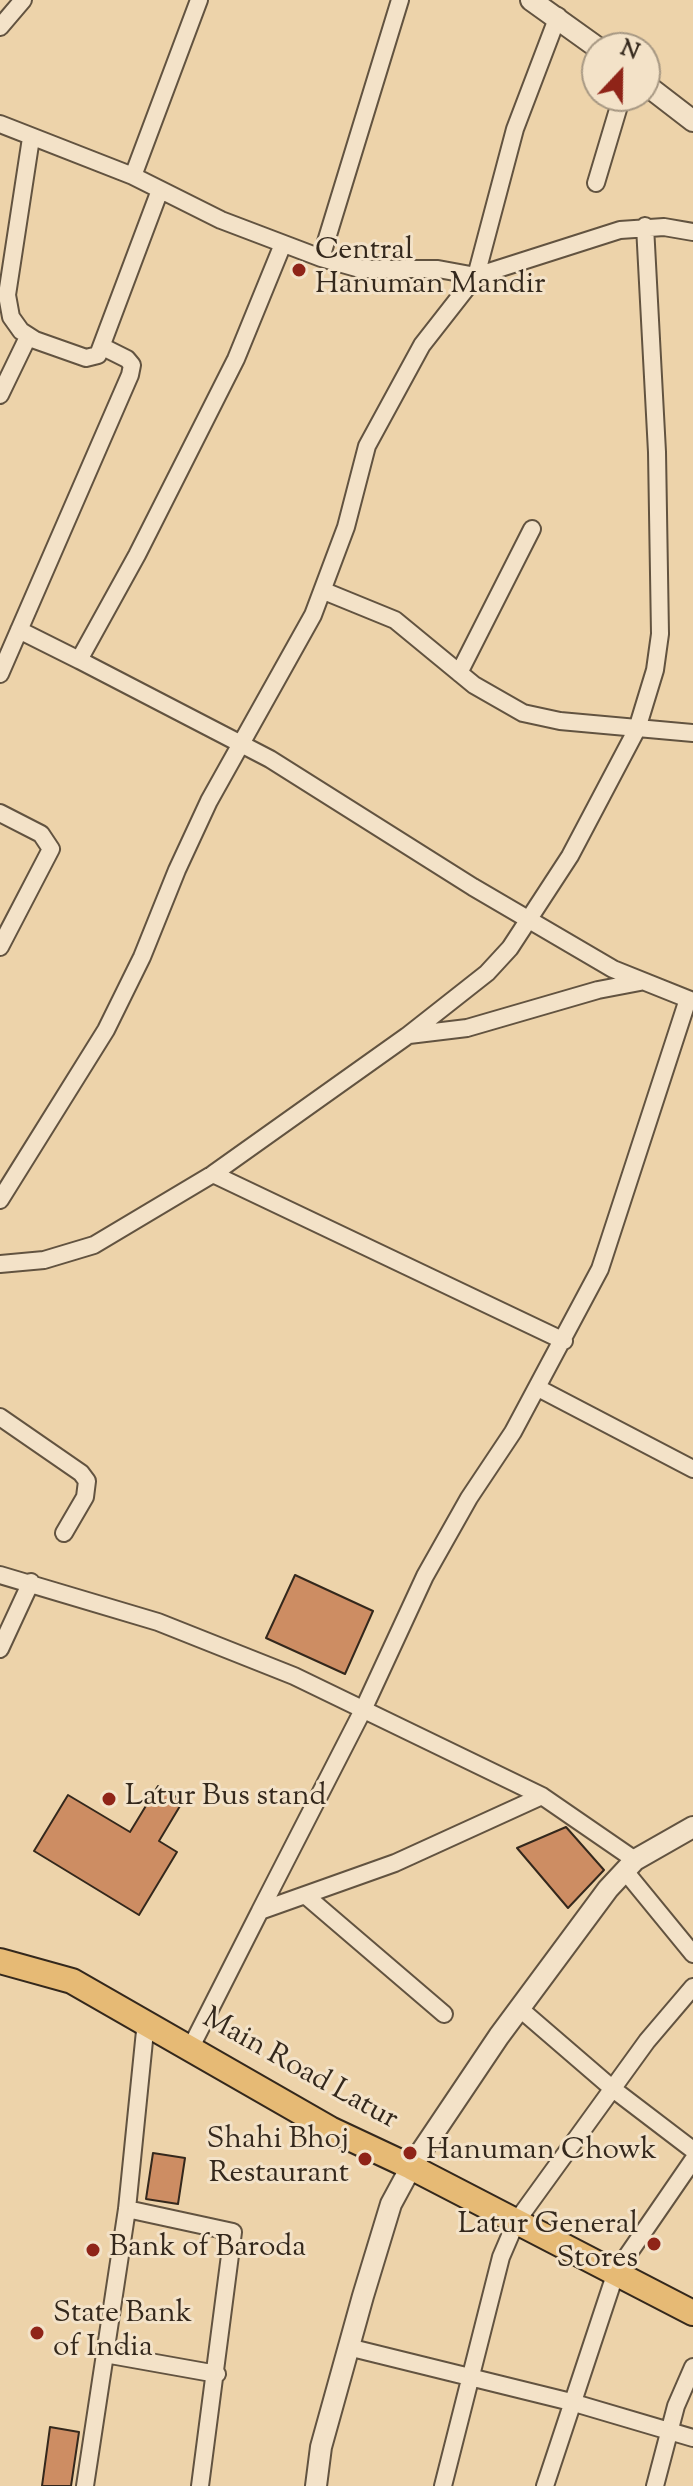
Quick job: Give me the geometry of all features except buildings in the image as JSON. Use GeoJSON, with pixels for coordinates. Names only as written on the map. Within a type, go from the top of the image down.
{"type":"FeatureCollection","features":[{"type":"Feature","properties":{"kind":"main road","name":"Main Road Latur"},"geometry":{"type":"LineString","coordinates":[[0,1961],[72,1981],[330,2129],[411,2167],[693,2313]]}},
{"type":"Feature","properties":{"kind":"street"},"geometry":{"type":"LineString","coordinates":[[0,27],[23,0]]}},
{"type":"Feature","properties":{"kind":"street"},"geometry":{"type":"LineString","coordinates":[[133,176],[199,0]]}},
{"type":"Feature","properties":{"kind":"street"},"geometry":{"type":"LineString","coordinates":[[321,258],[400,0]]}},
{"type":"Feature","properties":{"kind":"street"},"geometry":{"type":"LineString","coordinates":[[531,0],[581,34]]}},
{"type":"Feature","properties":{"kind":"street"},"geometry":{"type":"LineString","coordinates":[[0,1200],[106,1030],[142,957],[177,870],[241,742],[271,695],[324,591],[346,527],[367,446],[422,345],[476,276],[515,129],[558,16]]}},
{"type":"Feature","properties":{"kind":"street"},"geometry":{"type":"LineString","coordinates":[[661,96],[693,121]]}},
{"type":"Feature","properties":{"kind":"street"},"geometry":{"type":"LineString","coordinates":[[596,183],[617,112]]}},
{"type":"Feature","properties":{"kind":"street"},"geometry":{"type":"LineString","coordinates":[[0,124],[133,176],[221,220],[321,258],[360,269],[438,269],[476,276],[588,239],[645,226],[693,232]]}},
{"type":"Feature","properties":{"kind":"street"},"geometry":{"type":"LineString","coordinates":[[31,138],[7,295],[11,317],[28,337],[86,358],[93,358],[103,347],[160,190]]}},
{"type":"Feature","properties":{"kind":"street"},"geometry":{"type":"LineString","coordinates":[[0,1264],[44,1260],[94,1245],[213,1174],[407,1036],[487,973],[529,920],[583,833],[637,729],[655,670],[660,634],[657,452],[645,226]]}},
{"type":"Feature","properties":{"kind":"street"},"geometry":{"type":"LineString","coordinates":[[79,660],[137,555],[236,359],[283,244]]}},
{"type":"Feature","properties":{"kind":"street"},"geometry":{"type":"LineString","coordinates":[[0,395],[28,337]]}},
{"type":"Feature","properties":{"kind":"street"},"geometry":{"type":"LineString","coordinates":[[1,667],[130,375],[132,365],[127,359],[103,347]]}},
{"type":"Feature","properties":{"kind":"street"},"geometry":{"type":"LineString","coordinates":[[459,673],[532,529]]}},
{"type":"Feature","properties":{"kind":"street"},"geometry":{"type":"LineString","coordinates":[[324,591],[395,620],[459,673],[504,705],[523,713],[637,729],[693,733]]}},
{"type":"Feature","properties":{"kind":"street"},"geometry":{"type":"LineString","coordinates":[[19,630],[173,711],[241,742],[529,920],[640,982],[691,1000],[606,1254],[538,1388],[425,1576],[363,1710],[190,2049]]}},
{"type":"Feature","properties":{"kind":"street"},"geometry":{"type":"LineString","coordinates":[[0,813],[41,834],[51,849],[0,947]]}},
{"type":"Feature","properties":{"kind":"street"},"geometry":{"type":"LineString","coordinates":[[407,1036],[467,1028],[598,990],[640,982]]}},
{"type":"Feature","properties":{"kind":"street"},"geometry":{"type":"LineString","coordinates":[[213,1174],[564,1341]]}},
{"type":"Feature","properties":{"kind":"street"},"geometry":{"type":"LineString","coordinates":[[538,1388],[693,1469]]}},
{"type":"Feature","properties":{"kind":"street"},"geometry":{"type":"LineString","coordinates":[[0,1417],[81,1473],[87,1481],[85,1497],[64,1533]]}},
{"type":"Feature","properties":{"kind":"street"},"geometry":{"type":"LineString","coordinates":[[0,1575],[172,1627],[294,1676],[542,1796],[630,1865],[693,1954]]}},
{"type":"Feature","properties":{"kind":"street"},"geometry":{"type":"LineString","coordinates":[[0,1649],[31,1582]]}},
{"type":"Feature","properties":{"kind":"street"},"geometry":{"type":"LineString","coordinates":[[260,1911],[395,1863],[542,1796]]}},
{"type":"Feature","properties":{"kind":"street"},"geometry":{"type":"LineString","coordinates":[[316,2486],[321,2447],[348,2347],[391,2204],[411,2167],[519,2008],[608,1889],[630,1865],[693,1827]]}},
{"type":"Feature","properties":{"kind":"street"},"geometry":{"type":"LineString","coordinates":[[305,1895],[444,2014]]}},
{"type":"Feature","properties":{"kind":"street"},"geometry":{"type":"LineString","coordinates":[[443,2486],[501,2257],[516,2222],[647,2041],[693,1987]]}},
{"type":"Feature","properties":{"kind":"street"},"geometry":{"type":"LineString","coordinates":[[519,2008],[613,2089],[693,2150]]}},
{"type":"Feature","properties":{"kind":"street"},"geometry":{"type":"LineString","coordinates":[[85,2486],[127,2209],[146,2021]]}},
{"type":"Feature","properties":{"kind":"street"},"geometry":{"type":"LineString","coordinates":[[545,2486],[616,2272],[693,2160]]}},
{"type":"Feature","properties":{"kind":"street"},"geometry":{"type":"LineString","coordinates":[[127,2209],[233,2232],[217,2374],[200,2486]]}},
{"type":"Feature","properties":{"kind":"street"},"geometry":{"type":"LineString","coordinates":[[348,2347],[571,2402],[693,2438]]}},
{"type":"Feature","properties":{"kind":"street"},"geometry":{"type":"LineString","coordinates":[[105,2354],[217,2374]]}},
{"type":"Feature","properties":{"kind":"street"},"geometry":{"type":"LineString","coordinates":[[655,2486],[670,2431],[693,2367]]}},
{"type":"Feature","properties":{"kind":"place","name":"Central Hanuman Mandir"},"geometry":{"type":"Point","coordinates":[299,270]}},
{"type":"Feature","properties":{"kind":"place","name":"Latur Bus stand"},"geometry":{"type":"Point","coordinates":[109,1799]}},
{"type":"Feature","properties":{"kind":"place","name":"Hanuman Chowk"},"geometry":{"type":"Point","coordinates":[410,2153]}},
{"type":"Feature","properties":{"kind":"place","name":"Shahi Bhoj Restaurant"},"geometry":{"type":"Point","coordinates":[365,2159]}},
{"type":"Feature","properties":{"kind":"place","name":"Latur General Stores"},"geometry":{"type":"Point","coordinates":[654,2244]}},
{"type":"Feature","properties":{"kind":"place","name":"Bank of Baroda"},"geometry":{"type":"Point","coordinates":[93,2250]}},
{"type":"Feature","properties":{"kind":"place","name":"State Bank of India"},"geometry":{"type":"Point","coordinates":[37,2333]}}]}
